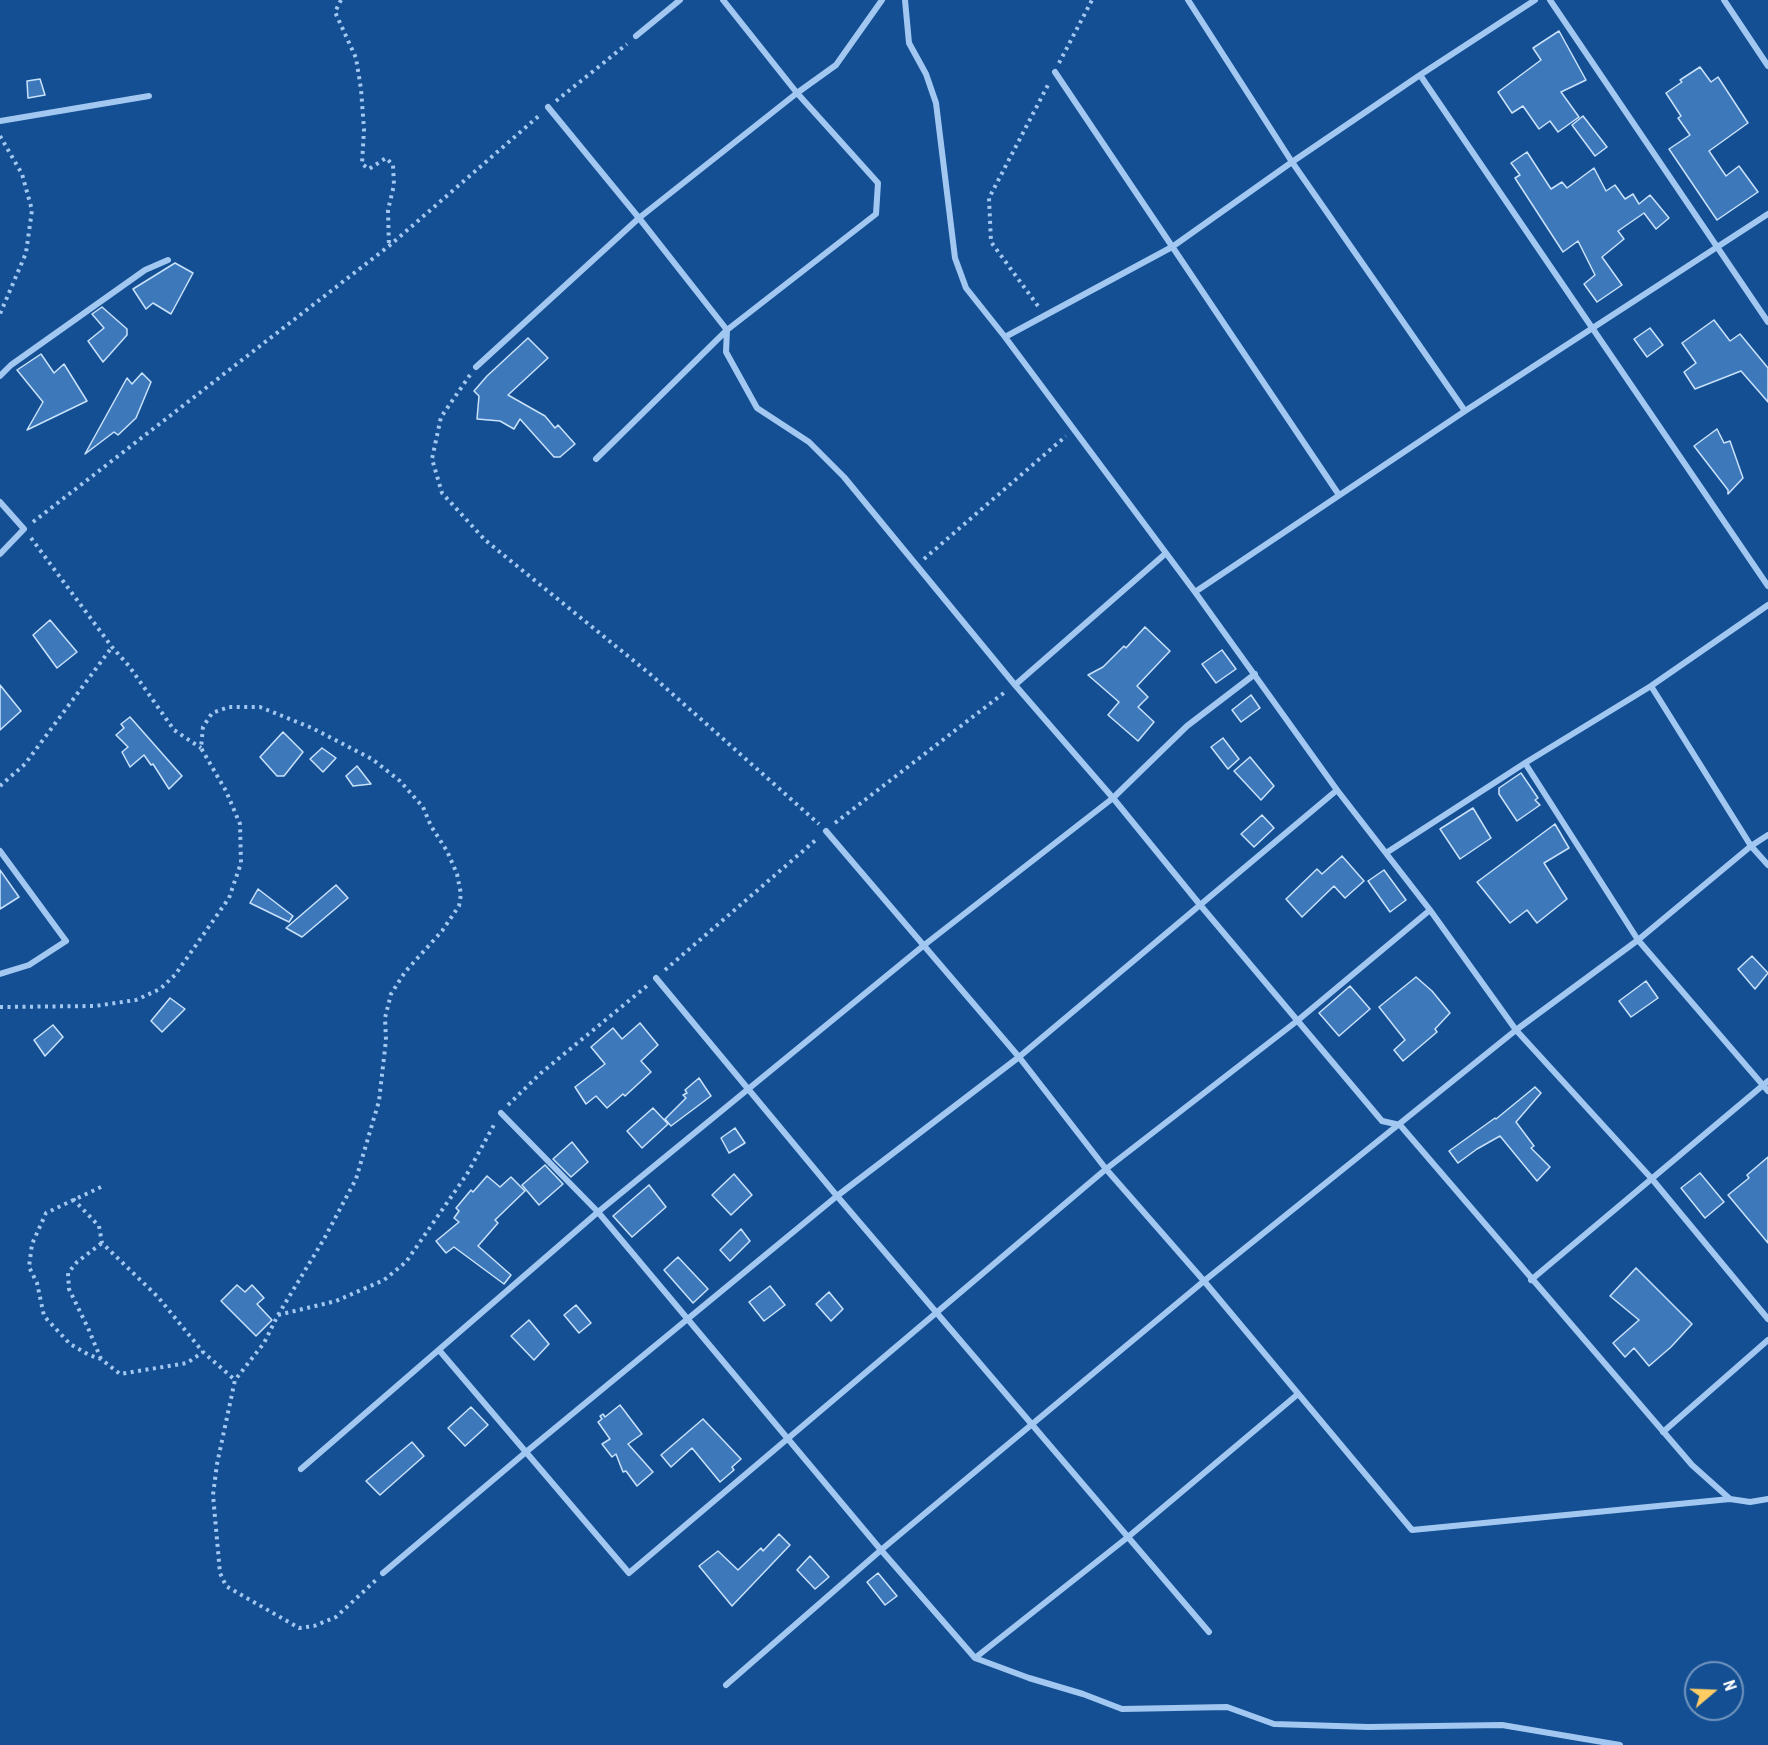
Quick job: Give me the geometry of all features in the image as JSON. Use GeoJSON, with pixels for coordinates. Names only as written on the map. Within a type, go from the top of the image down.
{"type":"FeatureCollection","features":[{"type":"Feature","properties":{"kind":"street"},"geometry":{"type":"LineString","coordinates":[[636,36],[680,0]]}},
{"type":"Feature","properties":{"kind":"street"},"geometry":{"type":"LineString","coordinates":[[596,459],[727,330],[876,214],[878,183],[797,93],[723,0]]}},
{"type":"Feature","properties":{"kind":"street"},"geometry":{"type":"LineString","coordinates":[[476,367],[639,218],[797,93],[836,65],[882,0]]}},
{"type":"Feature","properties":{"kind":"street"},"geometry":{"type":"LineString","coordinates":[[905,0],[909,43],[926,74],[936,103],[955,258],[966,288],[1195,592],[1337,790],[1430,910],[1516,1030],[1652,1179],[1768,1319]]}},
{"type":"Feature","properties":{"kind":"street"},"geometry":{"type":"LineString","coordinates":[[1188,0],[1292,162],[1465,411]]}},
{"type":"Feature","properties":{"kind":"street"},"geometry":{"type":"LineString","coordinates":[[1005,337],[1173,247],[1292,162],[1535,0]]}},
{"type":"Feature","properties":{"kind":"street"},"geometry":{"type":"LineString","coordinates":[[1550,0],[1768,322]]}},
{"type":"Feature","properties":{"kind":"street"},"geometry":{"type":"LineString","coordinates":[[1724,0],[1768,66]]}},
{"type":"Feature","properties":{"kind":"street"},"geometry":{"type":"LineString","coordinates":[[1055,72],[1339,495]]}},
{"type":"Feature","properties":{"kind":"street"},"geometry":{"type":"LineString","coordinates":[[1420,75],[1768,586]]}},
{"type":"Feature","properties":{"kind":"street"},"geometry":{"type":"LineString","coordinates":[[0,121],[149,96]]}},
{"type":"Feature","properties":{"kind":"street"},"geometry":{"type":"LineString","coordinates":[[548,107],[727,330],[726,352],[757,408],[809,442],[844,477],[1015,685],[1113,798],[1382,1121],[1400,1125],[1692,1465],[1730,1499]]}},
{"type":"Feature","properties":{"kind":"street"},"geometry":{"type":"LineString","coordinates":[[1195,592],[1592,327],[1768,214]]}},
{"type":"Feature","properties":{"kind":"street"},"geometry":{"type":"LineString","coordinates":[[0,376],[11,365],[145,270],[168,260]]}},
{"type":"Feature","properties":{"kind":"street"},"geometry":{"type":"LineString","coordinates":[[0,502],[24,529],[0,554]]}},
{"type":"Feature","properties":{"kind":"street"},"geometry":{"type":"LineString","coordinates":[[1015,685],[1165,554]]}},
{"type":"Feature","properties":{"kind":"street"},"geometry":{"type":"LineString","coordinates":[[1386,853],[1525,763],[1651,686],[1768,605]]}},
{"type":"Feature","properties":{"kind":"street"},"geometry":{"type":"LineString","coordinates":[[301,1469],[598,1212],[922,946],[1113,798],[1187,726],[1255,674]]}},
{"type":"Feature","properties":{"kind":"street"},"geometry":{"type":"LineString","coordinates":[[1651,686],[1751,846],[1768,866]]}},
{"type":"Feature","properties":{"kind":"street"},"geometry":{"type":"LineString","coordinates":[[1525,763],[1638,940],[1766,1086],[1531,1280]]}},
{"type":"Feature","properties":{"kind":"street"},"geometry":{"type":"LineString","coordinates":[[383,1573],[687,1318],[837,1196],[1019,1057],[1337,790]]}},
{"type":"Feature","properties":{"kind":"street"},"geometry":{"type":"LineString","coordinates":[[826,831],[1019,1057],[1106,1169],[1204,1281],[1412,1530],[1730,1499],[1750,1502],[1768,1499]]}},
{"type":"Feature","properties":{"kind":"street"},"geometry":{"type":"LineString","coordinates":[[726,1685],[881,1550],[1204,1281],[1516,1030],[1638,940],[1751,846],[1768,835]]}},
{"type":"Feature","properties":{"kind":"street"},"geometry":{"type":"LineString","coordinates":[[0,851],[66,941],[29,965],[0,974]]}},
{"type":"Feature","properties":{"kind":"street"},"geometry":{"type":"LineString","coordinates":[[439,1350],[629,1573],[1106,1169],[1297,1021],[1430,910]]}},
{"type":"Feature","properties":{"kind":"street"},"geometry":{"type":"LineString","coordinates":[[656,978],[837,1196],[1209,1632]]}},
{"type":"Feature","properties":{"kind":"street"},"geometry":{"type":"LineString","coordinates":[[501,1113],[598,1212],[881,1550],[975,1658],[1122,1709],[1227,1707],[1274,1724],[1368,1727],[1502,1725],[1620,1745]]}},
{"type":"Feature","properties":{"kind":"street"},"geometry":{"type":"LineString","coordinates":[[1663,1432],[1768,1340]]}},
{"type":"Feature","properties":{"kind":"street"},"geometry":{"type":"LineString","coordinates":[[975,1658],[1128,1538],[1298,1394]]}},
{"type":"Feature","properties":{"kind":"path"},"geometry":{"type":"LineString","coordinates":[[341,0],[335,12],[356,58],[361,89],[364,129],[362,164],[369,168],[386,158],[393,165],[394,185],[388,210],[389,246]]}},
{"type":"Feature","properties":{"kind":"path"},"geometry":{"type":"LineString","coordinates":[[1045,315],[991,242],[989,198],[1092,0]]}},
{"type":"Feature","properties":{"kind":"path"},"geometry":{"type":"LineString","coordinates":[[0,1007],[95,1006],[136,1000],[160,989],[175,975],[229,898],[241,863],[240,824],[226,791],[201,748],[174,730],[129,666],[112,647],[24,529],[389,246],[548,107],[636,36]]}},
{"type":"Feature","properties":{"kind":"path"},"geometry":{"type":"LineString","coordinates":[[0,136],[21,174],[32,210],[26,253],[0,314]]}},
{"type":"Feature","properties":{"kind":"path"},"geometry":{"type":"LineString","coordinates":[[476,367],[441,417],[432,459],[442,493],[485,540],[650,674],[826,831]]}},
{"type":"Feature","properties":{"kind":"path"},"geometry":{"type":"LineString","coordinates":[[918,565],[1074,430]]}},
{"type":"Feature","properties":{"kind":"path"},"geometry":{"type":"LineString","coordinates":[[0,786],[25,764],[112,647]]}},
{"type":"Feature","properties":{"kind":"path"},"geometry":{"type":"LineString","coordinates":[[278,1315],[336,1301],[384,1280],[406,1262],[467,1174],[501,1113],[541,1073],[656,978],[826,831],[1015,685]]}},
{"type":"Feature","properties":{"kind":"path"},"geometry":{"type":"LineString","coordinates":[[201,748],[203,727],[212,713],[229,707],[260,707],[312,728],[372,759],[400,781],[423,807],[431,826],[447,850],[457,874],[461,894],[459,906],[442,931],[405,972],[391,994],[385,1018],[386,1040],[379,1101],[356,1179],[264,1343],[235,1380],[213,1495],[220,1573],[226,1586],[299,1628],[314,1626],[336,1617],[383,1573]]}},
{"type":"Feature","properties":{"kind":"path"},"geometry":{"type":"LineString","coordinates":[[101,1186],[46,1213],[32,1244],[29,1267],[37,1283],[44,1316],[70,1344],[101,1359],[120,1374],[187,1363],[203,1352]]}},
{"type":"Feature","properties":{"kind":"path"},"geometry":{"type":"LineString","coordinates":[[73,1199],[99,1226],[102,1243],[158,1297],[203,1352],[235,1380]]}},
{"type":"Feature","properties":{"kind":"path"},"geometry":{"type":"LineString","coordinates":[[101,1359],[69,1289],[68,1273],[77,1262],[102,1243]]}},
{"type":"Feature","properties":{"kind":"building"},"geometry":{"type":"Polygon","coordinates":[[[1559,31],[1586,80],[1561,92],[1579,117],[1558,132],[1550,121],[1539,129],[1523,106],[1512,113],[1498,92],[1541,60],[1533,48],[1559,31]]]}},
{"type":"Feature","properties":{"kind":"building"},"geometry":{"type":"Polygon","coordinates":[[[1700,67],[1711,82],[1718,77],[1748,123],[1709,151],[1726,176],[1739,166],[1758,192],[1717,220],[1669,149],[1690,135],[1678,118],[1681,116],[1666,93],[1682,82],[1680,80],[1700,67]]]}},
{"type":"Feature","properties":{"kind":"building"},"geometry":{"type":"Polygon","coordinates":[[[40,79],[45,95],[28,98],[27,81],[40,79]]]}},
{"type":"Feature","properties":{"kind":"building"},"geometry":{"type":"Polygon","coordinates":[[[1583,116],[1607,147],[1595,156],[1572,125],[1583,116]]]}},
{"type":"Feature","properties":{"kind":"building"},"geometry":{"type":"Polygon","coordinates":[[[1527,152],[1551,189],[1562,182],[1567,188],[1594,168],[1606,191],[1615,185],[1625,199],[1633,194],[1639,204],[1650,195],[1669,218],[1656,229],[1644,213],[1618,231],[1624,239],[1602,257],[1622,285],[1597,302],[1584,284],[1595,275],[1578,241],[1563,252],[1515,178],[1520,175],[1511,163],[1527,152]]]}},
{"type":"Feature","properties":{"kind":"building"},"geometry":{"type":"Polygon","coordinates":[[[175,263],[193,273],[171,314],[153,303],[146,309],[133,289],[175,263]]]}},
{"type":"Feature","properties":{"kind":"building"},"geometry":{"type":"Polygon","coordinates":[[[102,307],[127,329],[127,335],[103,362],[88,341],[104,328],[92,314],[102,307]]]}},
{"type":"Feature","properties":{"kind":"building"},"geometry":{"type":"Polygon","coordinates":[[[1714,320],[1730,341],[1740,334],[1768,368],[1768,402],[1741,371],[1695,389],[1684,372],[1696,363],[1682,343],[1714,320]]]}},
{"type":"Feature","properties":{"kind":"building"},"geometry":{"type":"Polygon","coordinates":[[[1650,328],[1663,345],[1647,357],[1634,339],[1650,328]]]}},
{"type":"Feature","properties":{"kind":"building"},"geometry":{"type":"Polygon","coordinates":[[[528,338],[548,358],[508,395],[545,416],[555,428],[558,425],[575,444],[560,457],[554,457],[520,419],[514,429],[500,421],[477,419],[479,396],[474,391],[528,338]]]}},
{"type":"Feature","properties":{"kind":"building"},"geometry":{"type":"Polygon","coordinates":[[[41,354],[54,373],[64,364],[87,401],[27,430],[43,402],[17,370],[41,354]]]}},
{"type":"Feature","properties":{"kind":"building"},"geometry":{"type":"Polygon","coordinates":[[[142,373],[151,382],[136,418],[118,435],[114,432],[85,454],[127,378],[132,384],[142,373]]]}},
{"type":"Feature","properties":{"kind":"building"},"geometry":{"type":"Polygon","coordinates":[[[1717,429],[1724,443],[1730,441],[1743,478],[1728,494],[1728,490],[1694,446],[1717,429]]]}},
{"type":"Feature","properties":{"kind":"building"},"geometry":{"type":"Polygon","coordinates":[[[50,620],[77,652],[57,668],[33,635],[50,620]]]}},
{"type":"Feature","properties":{"kind":"building"},"geometry":{"type":"Polygon","coordinates":[[[1145,627],[1170,651],[1137,686],[1148,697],[1138,707],[1154,722],[1138,741],[1108,715],[1119,702],[1088,675],[1103,667],[1124,646],[1126,648],[1145,627]]]}},
{"type":"Feature","properties":{"kind":"building"},"geometry":{"type":"Polygon","coordinates":[[[1222,650],[1236,669],[1216,683],[1202,664],[1222,650]]]}},
{"type":"Feature","properties":{"kind":"building"},"geometry":{"type":"Polygon","coordinates":[[[0,685],[21,711],[0,730],[0,685]]]}},
{"type":"Feature","properties":{"kind":"building"},"geometry":{"type":"Polygon","coordinates":[[[1251,695],[1260,708],[1241,722],[1232,710],[1251,695]]]}},
{"type":"Feature","properties":{"kind":"building"},"geometry":{"type":"Polygon","coordinates":[[[130,717],[182,776],[169,789],[153,764],[151,765],[144,755],[130,767],[122,752],[128,747],[116,735],[124,728],[121,724],[130,717]]]}},
{"type":"Feature","properties":{"kind":"building"},"geometry":{"type":"Polygon","coordinates":[[[283,732],[303,752],[284,776],[277,776],[260,757],[283,732]]]}},
{"type":"Feature","properties":{"kind":"building"},"geometry":{"type":"Polygon","coordinates":[[[1223,738],[1239,759],[1228,769],[1211,747],[1223,738]]]}},
{"type":"Feature","properties":{"kind":"building"},"geometry":{"type":"Polygon","coordinates":[[[322,748],[336,758],[323,772],[310,759],[322,748]]]}},
{"type":"Feature","properties":{"kind":"building"},"geometry":{"type":"Polygon","coordinates":[[[1250,757],[1274,786],[1261,800],[1234,771],[1250,757]]]}},
{"type":"Feature","properties":{"kind":"building"},"geometry":{"type":"Polygon","coordinates":[[[357,766],[371,784],[353,786],[346,776],[357,766]]]}},
{"type":"Feature","properties":{"kind":"building"},"geometry":{"type":"Polygon","coordinates":[[[1521,773],[1538,798],[1535,800],[1540,805],[1517,821],[1499,794],[1499,788],[1521,773]]]}},
{"type":"Feature","properties":{"kind":"building"},"geometry":{"type":"Polygon","coordinates":[[[1473,808],[1491,838],[1460,859],[1440,829],[1473,808]]]}},
{"type":"Feature","properties":{"kind":"building"},"geometry":{"type":"Polygon","coordinates":[[[1262,815],[1274,828],[1254,847],[1241,834],[1262,815]]]}},
{"type":"Feature","properties":{"kind":"building"},"geometry":{"type":"Polygon","coordinates":[[[1555,824],[1569,848],[1544,863],[1567,899],[1537,923],[1527,910],[1510,923],[1477,882],[1555,824]]]}},
{"type":"Feature","properties":{"kind":"building"},"geometry":{"type":"Polygon","coordinates":[[[1342,856],[1364,881],[1345,898],[1334,886],[1302,917],[1286,899],[1317,869],[1322,874],[1342,856]]]}},
{"type":"Feature","properties":{"kind":"building"},"geometry":{"type":"Polygon","coordinates":[[[0,870],[19,897],[0,909],[0,870]]]}},
{"type":"Feature","properties":{"kind":"building"},"geometry":{"type":"Polygon","coordinates":[[[1384,870],[1406,900],[1390,912],[1368,881],[1384,870]]]}},
{"type":"Feature","properties":{"kind":"building"},"geometry":{"type":"Polygon","coordinates":[[[336,885],[348,898],[302,937],[286,928],[336,885]]]}},
{"type":"Feature","properties":{"kind":"building"},"geometry":{"type":"Polygon","coordinates":[[[258,889],[293,916],[289,922],[250,903],[258,889]]]}},
{"type":"Feature","properties":{"kind":"building"},"geometry":{"type":"Polygon","coordinates":[[[1752,956],[1768,973],[1755,989],[1738,969],[1752,956]]]}},
{"type":"Feature","properties":{"kind":"building"},"geometry":{"type":"Polygon","coordinates":[[[1416,977],[1432,991],[1450,1013],[1435,1029],[1437,1032],[1403,1061],[1394,1050],[1405,1040],[1379,1007],[1416,977]]]}},
{"type":"Feature","properties":{"kind":"building"},"geometry":{"type":"Polygon","coordinates":[[[1646,981],[1658,998],[1631,1017],[1619,1001],[1646,981]]]}},
{"type":"Feature","properties":{"kind":"building"},"geometry":{"type":"Polygon","coordinates":[[[1350,986],[1370,1009],[1339,1036],[1319,1013],[1350,986]]]}},
{"type":"Feature","properties":{"kind":"building"},"geometry":{"type":"Polygon","coordinates":[[[170,998],[185,1009],[162,1032],[151,1021],[170,998]]]}},
{"type":"Feature","properties":{"kind":"building"},"geometry":{"type":"Polygon","coordinates":[[[640,1023],[658,1045],[641,1061],[651,1072],[625,1096],[623,1094],[607,1108],[596,1096],[586,1104],[575,1087],[605,1064],[591,1047],[613,1028],[622,1039],[640,1023]]]}},
{"type":"Feature","properties":{"kind":"building"},"geometry":{"type":"Polygon","coordinates":[[[53,1025],[63,1037],[45,1056],[34,1040],[53,1025]]]}},
{"type":"Feature","properties":{"kind":"building"},"geometry":{"type":"Polygon","coordinates":[[[699,1078],[711,1096],[671,1126],[665,1119],[686,1098],[683,1095],[687,1093],[685,1090],[699,1078]]]}},
{"type":"Feature","properties":{"kind":"building"},"geometry":{"type":"Polygon","coordinates":[[[1535,1087],[1541,1093],[1516,1122],[1534,1146],[1531,1148],[1550,1167],[1537,1181],[1500,1136],[1458,1163],[1449,1151],[1496,1119],[1535,1087]]]}},
{"type":"Feature","properties":{"kind":"building"},"geometry":{"type":"Polygon","coordinates":[[[653,1108],[668,1124],[642,1148],[627,1131],[653,1108]]]}},
{"type":"Feature","properties":{"kind":"building"},"geometry":{"type":"Polygon","coordinates":[[[735,1128],[745,1143],[729,1153],[721,1138],[735,1128]]]}},
{"type":"Feature","properties":{"kind":"building"},"geometry":{"type":"Polygon","coordinates":[[[572,1142],[588,1162],[571,1177],[553,1159],[572,1142]]]}},
{"type":"Feature","properties":{"kind":"building"},"geometry":{"type":"Polygon","coordinates":[[[1768,1157],[1768,1243],[1728,1195],[1749,1178],[1747,1175],[1768,1157]]]}},
{"type":"Feature","properties":{"kind":"building"},"geometry":{"type":"Polygon","coordinates":[[[545,1165],[563,1184],[539,1205],[522,1185],[545,1165]]]}},
{"type":"Feature","properties":{"kind":"building"},"geometry":{"type":"Polygon","coordinates":[[[1700,1173],[1724,1202],[1705,1218],[1681,1188],[1700,1173]]]}},
{"type":"Feature","properties":{"kind":"building"},"geometry":{"type":"Polygon","coordinates":[[[734,1174],[752,1195],[731,1215],[712,1195],[734,1174]]]}},
{"type":"Feature","properties":{"kind":"building"},"geometry":{"type":"Polygon","coordinates":[[[487,1176],[500,1187],[511,1177],[525,1191],[495,1220],[498,1223],[478,1246],[511,1275],[504,1284],[454,1247],[446,1253],[436,1241],[459,1222],[454,1218],[459,1211],[456,1208],[487,1176]]]}},
{"type":"Feature","properties":{"kind":"building"},"geometry":{"type":"Polygon","coordinates":[[[649,1185],[666,1207],[632,1237],[613,1216],[649,1185]]]}},
{"type":"Feature","properties":{"kind":"building"},"geometry":{"type":"Polygon","coordinates":[[[741,1229],[750,1241],[730,1261],[720,1250],[741,1229]]]}},
{"type":"Feature","properties":{"kind":"building"},"geometry":{"type":"Polygon","coordinates":[[[678,1257],[708,1289],[693,1303],[664,1270],[678,1257]]]}},
{"type":"Feature","properties":{"kind":"building"},"geometry":{"type":"Polygon","coordinates":[[[1636,1268],[1692,1324],[1649,1366],[1634,1348],[1625,1357],[1613,1343],[1639,1320],[1610,1296],[1636,1268]]]}},
{"type":"Feature","properties":{"kind":"building"},"geometry":{"type":"Polygon","coordinates":[[[237,1285],[245,1292],[252,1285],[264,1298],[257,1304],[272,1320],[256,1336],[221,1301],[237,1285]]]}},
{"type":"Feature","properties":{"kind":"building"},"geometry":{"type":"Polygon","coordinates":[[[770,1286],[785,1305],[764,1321],[749,1302],[770,1286]]]}},
{"type":"Feature","properties":{"kind":"building"},"geometry":{"type":"Polygon","coordinates":[[[829,1292],[843,1309],[831,1321],[816,1304],[829,1292]]]}},
{"type":"Feature","properties":{"kind":"building"},"geometry":{"type":"Polygon","coordinates":[[[576,1305],[591,1323],[579,1333],[564,1315],[576,1305]]]}},
{"type":"Feature","properties":{"kind":"building"},"geometry":{"type":"Polygon","coordinates":[[[529,1320],[549,1344],[534,1360],[511,1336],[529,1320]]]}},
{"type":"Feature","properties":{"kind":"building"},"geometry":{"type":"Polygon","coordinates":[[[620,1405],[642,1434],[628,1444],[653,1472],[637,1486],[626,1471],[623,1472],[616,1454],[612,1457],[602,1444],[610,1439],[598,1422],[602,1419],[600,1416],[603,1414],[605,1417],[620,1405]]]}},
{"type":"Feature","properties":{"kind":"building"},"geometry":{"type":"Polygon","coordinates":[[[471,1407],[488,1425],[465,1446],[448,1428],[471,1407]]]}},
{"type":"Feature","properties":{"kind":"building"},"geometry":{"type":"Polygon","coordinates":[[[703,1419],[741,1459],[732,1467],[734,1470],[720,1482],[692,1448],[671,1467],[661,1455],[703,1419]]]}},
{"type":"Feature","properties":{"kind":"building"},"geometry":{"type":"Polygon","coordinates":[[[412,1442],[424,1456],[380,1495],[366,1481],[412,1442]]]}},
{"type":"Feature","properties":{"kind":"building"},"geometry":{"type":"Polygon","coordinates":[[[779,1534],[790,1545],[732,1606],[699,1566],[718,1551],[738,1570],[761,1548],[763,1551],[779,1534]]]}},
{"type":"Feature","properties":{"kind":"building"},"geometry":{"type":"Polygon","coordinates":[[[810,1556],[829,1577],[815,1589],[797,1570],[810,1556]]]}},
{"type":"Feature","properties":{"kind":"building"},"geometry":{"type":"Polygon","coordinates":[[[878,1573],[897,1596],[885,1605],[867,1582],[878,1573]]]}}]}
